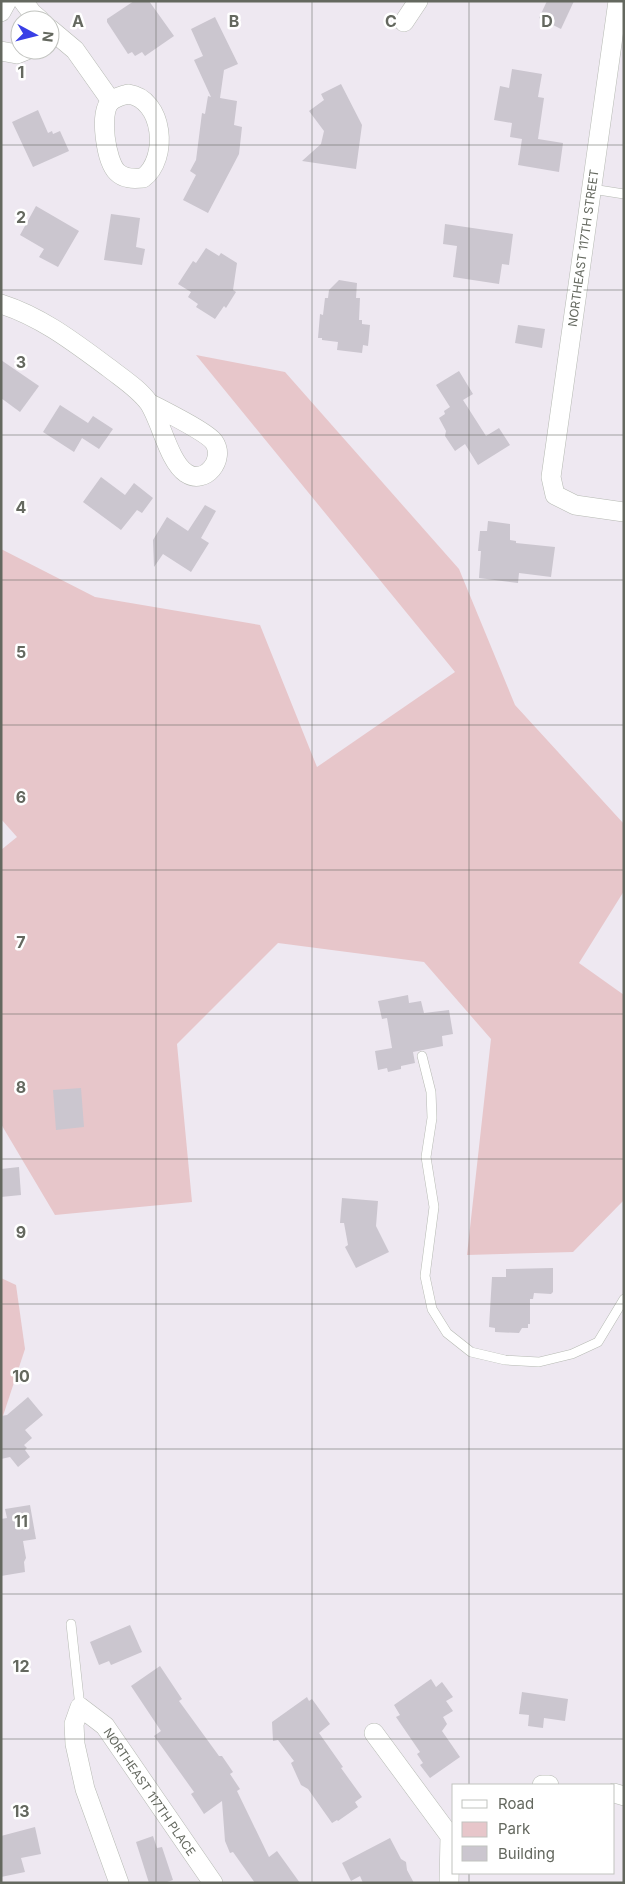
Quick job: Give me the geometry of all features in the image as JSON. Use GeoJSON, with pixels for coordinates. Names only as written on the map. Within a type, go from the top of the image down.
{"type":"FeatureCollection","features":[{"type":"Feature","properties":{"kind":"street"},"geometry":{"type":"LineString","coordinates":[[1,12],[7,1]]}},
{"type":"Feature","properties":{"kind":"street"},"geometry":{"type":"LineString","coordinates":[[404,22],[418,1]]}},
{"type":"Feature","properties":{"kind":"street","name":"NORTHEAST 117TH STREET"},"geometry":{"type":"LineString","coordinates":[[618,1],[551,477],[556,495],[575,505],[624,512]]}},
{"type":"Feature","properties":{"kind":"street"},"geometry":{"type":"LineString","coordinates":[[60,40],[75,50],[111,101]]}},
{"type":"Feature","properties":{"kind":"street"},"geometry":{"type":"LineString","coordinates":[[1,304],[46,324],[81,347],[134,387],[149,403]]}},
{"type":"Feature","properties":{"kind":"street"},"geometry":{"type":"LineString","coordinates":[[80,1707],[74,1724],[85,1789],[119,1883]]}},
{"type":"Feature","properties":{"kind":"street","name":"NORTHEAST 117TH PLACE"},"geometry":{"type":"LineString","coordinates":[[80,1707],[105,1726],[213,1883]]}},
{"type":"Feature","properties":{"kind":"street"},"geometry":{"type":"LineString","coordinates":[[374,1734],[452,1835],[449,1883]]}},
{"type":"Feature","properties":{"kind":"lane"},"geometry":{"type":"LineString","coordinates":[[592,189],[624,194]]}},
{"type":"Feature","properties":{"kind":"lane"},"geometry":{"type":"LineString","coordinates":[[422,1056],[431,1092],[432,1118],[426,1157],[434,1207],[425,1276],[432,1309],[447,1333],[471,1352],[505,1360],[539,1362],[572,1354],[598,1342],[624,1299]]}},
{"type":"Feature","properties":{"kind":"lane"},"geometry":{"type":"LineString","coordinates":[[71,1624],[80,1707]]}},
{"type":"Feature","properties":{"kind":"green space"},"geometry":{"type":"Polygon","coordinates":[[[196,355],[285,372],[459,569],[515,705],[624,824],[624,891],[579,963],[624,995],[624,1200],[573,1252],[467,1255],[491,1039],[424,962],[278,943],[177,1044],[192,1202],[55,1215],[1,1124],[1,850],[17,837],[1,819],[1,549],[95,597],[260,625],[317,767],[455,672],[196,355]]]}},
{"type":"Feature","properties":{"kind":"green space"},"geometry":{"type":"Polygon","coordinates":[[[1,1278],[16,1285],[25,1349],[1,1422],[1,1278]]]}},
{"type":"Feature","properties":{"kind":"building"},"geometry":{"type":"Polygon","coordinates":[[[134,1],[149,1],[174,36],[145,56],[142,52],[135,56],[132,52],[128,54],[107,22],[107,19],[134,1]]]}},
{"type":"Feature","properties":{"kind":"building"},"geometry":{"type":"Polygon","coordinates":[[[547,1],[574,1],[561,29],[539,18],[547,1]]]}},
{"type":"Feature","properties":{"kind":"building"},"geometry":{"type":"Polygon","coordinates":[[[215,17],[238,64],[224,70],[220,98],[237,101],[234,125],[242,127],[239,154],[208,213],[183,200],[196,175],[190,171],[196,160],[202,113],[205,114],[208,96],[211,97],[194,60],[203,56],[191,29],[215,17]]]}},
{"type":"Feature","properties":{"kind":"building"},"geometry":{"type":"Polygon","coordinates":[[[512,69],[542,74],[538,97],[544,98],[538,139],[563,143],[559,172],[518,165],[522,139],[510,137],[512,123],[494,120],[500,86],[509,88],[512,69]]]}},
{"type":"Feature","properties":{"kind":"building"},"geometry":{"type":"Polygon","coordinates":[[[341,84],[362,125],[356,169],[302,161],[321,144],[324,131],[309,111],[324,100],[321,94],[341,84]]]}},
{"type":"Feature","properties":{"kind":"building"},"geometry":{"type":"Polygon","coordinates":[[[38,110],[48,133],[52,131],[53,134],[60,131],[69,151],[33,167],[12,122],[38,110]]]}},
{"type":"Feature","properties":{"kind":"building"},"geometry":{"type":"Polygon","coordinates":[[[36,206],[79,231],[58,267],[39,257],[44,249],[20,235],[36,206]]]}},
{"type":"Feature","properties":{"kind":"building"},"geometry":{"type":"Polygon","coordinates":[[[111,214],[140,218],[136,247],[145,249],[142,265],[104,260],[111,214]]]}},
{"type":"Feature","properties":{"kind":"building"},"geometry":{"type":"Polygon","coordinates":[[[445,224],[513,234],[509,265],[502,264],[499,284],[453,277],[457,246],[443,244],[445,224]]]}},
{"type":"Feature","properties":{"kind":"building"},"geometry":{"type":"Polygon","coordinates":[[[206,248],[219,256],[221,253],[237,263],[233,290],[236,292],[226,308],[224,306],[215,319],[196,307],[198,304],[188,297],[191,292],[178,284],[193,261],[196,263],[206,248]]]}},
{"type":"Feature","properties":{"kind":"building"},"geometry":{"type":"Polygon","coordinates":[[[339,280],[357,283],[356,298],[360,298],[359,320],[362,320],[362,324],[370,325],[368,346],[363,345],[362,353],[337,350],[338,342],[318,338],[320,314],[323,315],[325,298],[328,298],[329,290],[339,280]]]}},
{"type":"Feature","properties":{"kind":"building"},"geometry":{"type":"Polygon","coordinates":[[[518,325],[545,329],[542,348],[515,343],[518,325]]]}},
{"type":"Feature","properties":{"kind":"building"},"geometry":{"type":"Polygon","coordinates":[[[1,360],[39,386],[20,412],[1,398],[1,360]]]}},
{"type":"Feature","properties":{"kind":"building"},"geometry":{"type":"Polygon","coordinates":[[[459,371],[473,394],[463,400],[486,436],[499,428],[510,445],[478,465],[465,444],[455,451],[445,436],[446,431],[439,418],[450,407],[436,385],[459,371]]]}},
{"type":"Feature","properties":{"kind":"building"},"geometry":{"type":"Polygon","coordinates":[[[60,405],[88,423],[93,416],[113,429],[99,449],[82,438],[74,452],[43,432],[60,405]]]}},
{"type":"Feature","properties":{"kind":"building"},"geometry":{"type":"Polygon","coordinates":[[[101,477],[125,495],[134,483],[153,498],[142,513],[137,510],[121,530],[83,502],[101,477]]]}},
{"type":"Feature","properties":{"kind":"building"},"geometry":{"type":"Polygon","coordinates":[[[205,505],[216,511],[201,538],[209,543],[191,572],[163,554],[154,567],[153,540],[167,517],[188,531],[205,505]]]}},
{"type":"Feature","properties":{"kind":"building"},"geometry":{"type":"Polygon","coordinates":[[[488,521],[510,524],[510,540],[516,541],[516,543],[555,547],[551,577],[519,573],[518,583],[479,578],[481,551],[478,551],[480,531],[487,531],[488,521]]]}},
{"type":"Feature","properties":{"kind":"building"},"geometry":{"type":"Polygon","coordinates":[[[408,995],[409,1003],[421,1001],[424,1013],[449,1010],[453,1034],[442,1036],[443,1046],[413,1052],[415,1063],[401,1066],[401,1069],[388,1072],[387,1068],[378,1070],[375,1051],[392,1048],[387,1018],[382,1019],[378,1001],[408,995]]]}},
{"type":"Feature","properties":{"kind":"building"},"geometry":{"type":"Polygon","coordinates":[[[81,1088],[84,1127],[56,1130],[53,1090],[81,1088]]]}},
{"type":"Feature","properties":{"kind":"building"},"geometry":{"type":"Polygon","coordinates":[[[19,1167],[21,1195],[1,1197],[1,1169],[19,1167]]]}},
{"type":"Feature","properties":{"kind":"building"},"geometry":{"type":"Polygon","coordinates":[[[342,1198],[378,1201],[376,1226],[389,1252],[356,1268],[345,1247],[348,1245],[344,1223],[340,1223],[342,1198]]]}},
{"type":"Feature","properties":{"kind":"building"},"geometry":{"type":"Polygon","coordinates":[[[553,1268],[553,1292],[551,1294],[534,1293],[533,1299],[530,1299],[530,1324],[528,1324],[528,1328],[522,1328],[519,1333],[495,1332],[495,1328],[489,1327],[492,1277],[506,1277],[506,1269],[553,1268]]]}},
{"type":"Feature","properties":{"kind":"building"},"geometry":{"type":"Polygon","coordinates":[[[28,1397],[43,1415],[25,1430],[32,1438],[24,1445],[30,1457],[18,1467],[10,1457],[1,1459],[1,1416],[7,1415],[28,1397]]]}},
{"type":"Feature","properties":{"kind":"building"},"geometry":{"type":"Polygon","coordinates":[[[30,1505],[36,1539],[23,1541],[26,1558],[24,1562],[25,1572],[1,1576],[1,1519],[7,1518],[5,1509],[30,1505]]]}},
{"type":"Feature","properties":{"kind":"building"},"geometry":{"type":"Polygon","coordinates":[[[130,1625],[142,1652],[111,1665],[109,1661],[99,1665],[90,1642],[130,1625]]]}},
{"type":"Feature","properties":{"kind":"building"},"geometry":{"type":"Polygon","coordinates":[[[160,1666],[182,1699],[179,1701],[233,1772],[230,1774],[240,1789],[237,1791],[269,1857],[277,1851],[300,1883],[255,1883],[233,1852],[230,1853],[225,1841],[222,1801],[204,1814],[191,1794],[194,1792],[154,1736],[161,1731],[131,1686],[160,1666]]]}},
{"type":"Feature","properties":{"kind":"building"},"geometry":{"type":"Polygon","coordinates":[[[431,1679],[436,1687],[442,1682],[453,1697],[446,1701],[453,1711],[443,1717],[447,1724],[442,1731],[460,1757],[430,1778],[420,1765],[423,1763],[417,1754],[420,1752],[396,1717],[400,1715],[394,1705],[431,1679]]]}},
{"type":"Feature","properties":{"kind":"building"},"geometry":{"type":"Polygon","coordinates":[[[522,1692],[568,1699],[565,1721],[544,1718],[543,1728],[528,1726],[529,1715],[519,1714],[522,1692]]]}},
{"type":"Feature","properties":{"kind":"building"},"geometry":{"type":"Polygon","coordinates":[[[307,1697],[309,1701],[312,1699],[330,1724],[319,1733],[362,1797],[355,1802],[358,1807],[332,1823],[308,1789],[301,1785],[291,1763],[294,1761],[278,1740],[273,1741],[272,1722],[307,1697]]]}},
{"type":"Feature","properties":{"kind":"building"},"geometry":{"type":"Polygon","coordinates":[[[35,1827],[41,1854],[21,1858],[25,1872],[1,1877],[1,1836],[35,1827]]]}},
{"type":"Feature","properties":{"kind":"building"},"geometry":{"type":"Polygon","coordinates":[[[153,1836],[157,1848],[162,1847],[173,1880],[164,1883],[149,1883],[136,1842],[153,1836]]]}},
{"type":"Feature","properties":{"kind":"building"},"geometry":{"type":"Polygon","coordinates":[[[390,1838],[401,1859],[406,1862],[407,1870],[414,1883],[363,1883],[360,1876],[351,1881],[342,1863],[390,1838]]]}}]}
